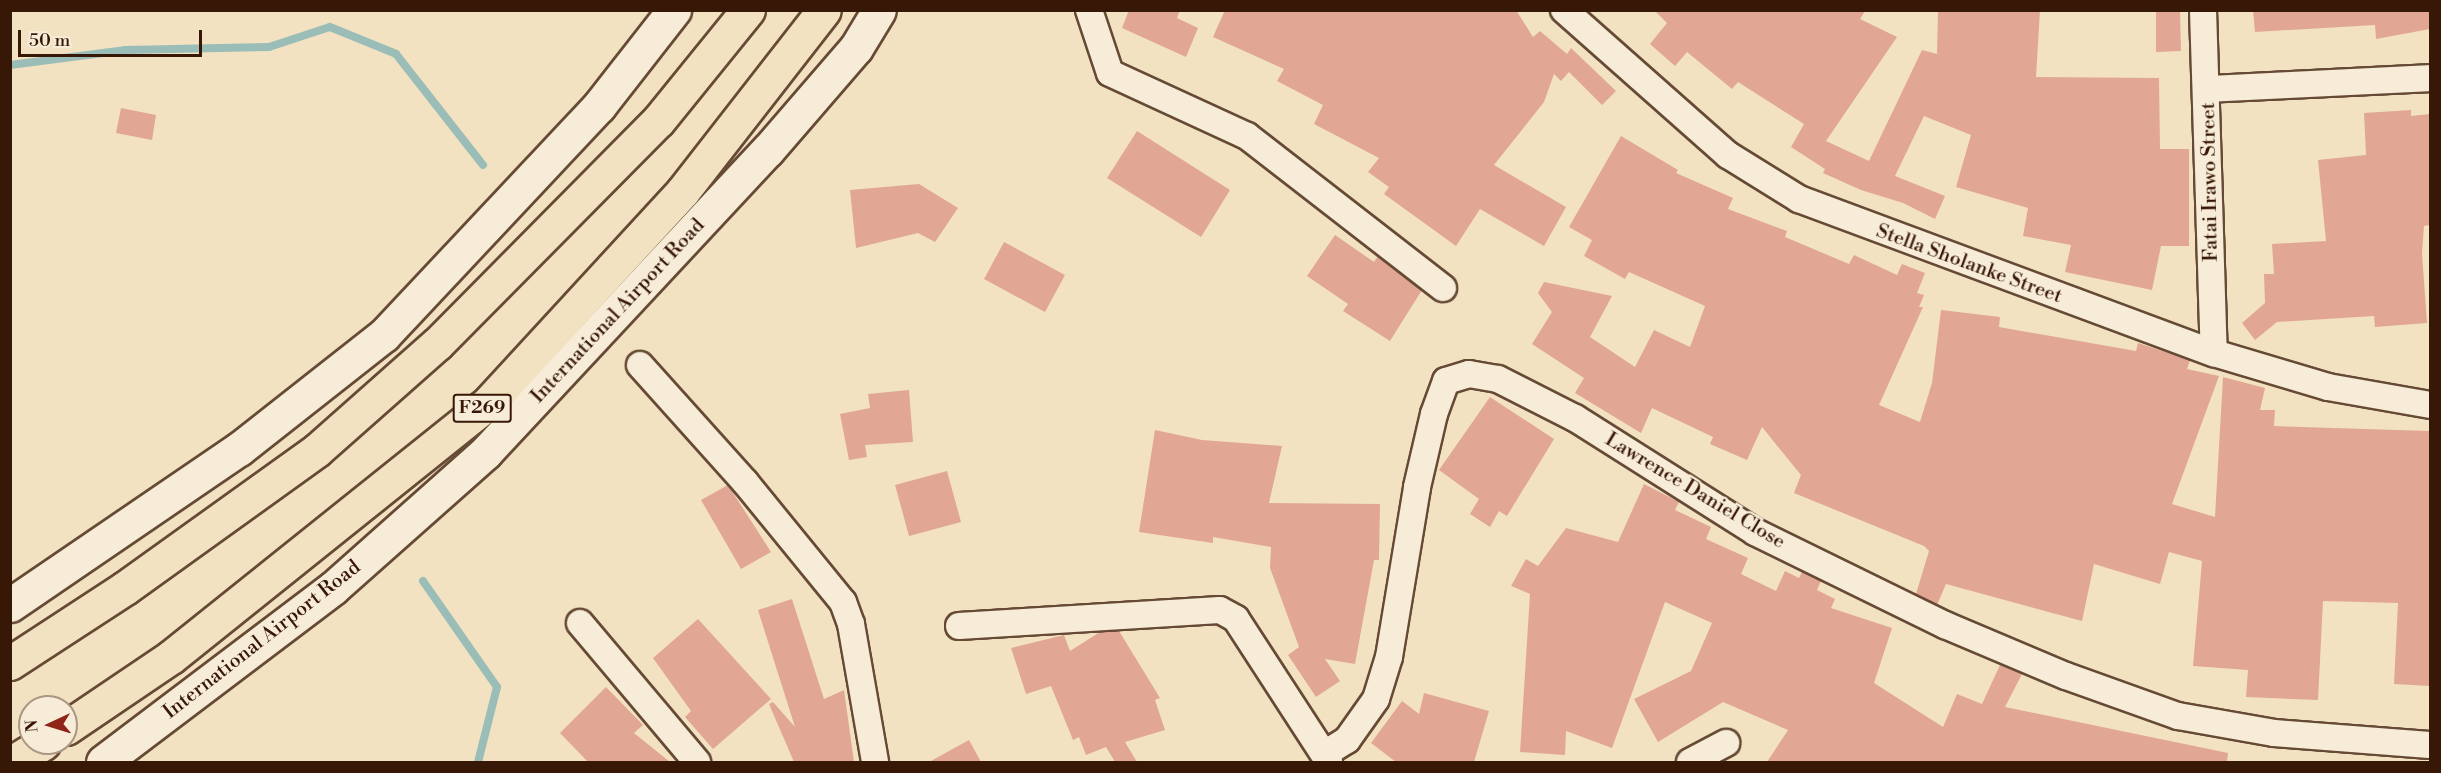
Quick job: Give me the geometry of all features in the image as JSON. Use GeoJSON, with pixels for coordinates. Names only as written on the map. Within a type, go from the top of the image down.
{"type":"FeatureCollection","features":[{"type":"Feature","properties":{"kind":"highway"},"geometry":{"type":"LineString","coordinates":[[10,663],[125,588],[317,450],[437,344],[658,121],[748,10]]}},
{"type":"Feature","properties":{"kind":"highway","name":"International Airport Road"},"geometry":{"type":"LineString","coordinates":[[78,720],[171,657],[490,401],[683,191],[824,10]]}},
{"type":"Feature","properties":{"kind":"main road"},"geometry":{"type":"LineString","coordinates":[[10,605],[239,449],[384,335],[599,106],[674,10]]}},
{"type":"Feature","properties":{"kind":"main road","name":"International Airport Road"},"geometry":{"type":"LineString","coordinates":[[103,762],[333,588],[486,452],[766,151],[856,48],[879,10]]}},
{"type":"Feature","properties":{"kind":"street"},"geometry":{"type":"LineString","coordinates":[[1089,10],[1110,73],[1247,136],[1443,288]]}},
{"type":"Feature","properties":{"kind":"street","name":"Stella Sholanke Street"},"geometry":{"type":"LineString","coordinates":[[1564,10],[1728,156],[1799,199],[2214,353],[2328,387],[2430,405]]}},
{"type":"Feature","properties":{"kind":"street","name":"Fatai Irawo Street"},"geometry":{"type":"LineString","coordinates":[[2203,10],[2208,89],[2214,353]]}},
{"type":"Feature","properties":{"kind":"street"},"geometry":{"type":"LineString","coordinates":[[2208,89],[2430,78]]}},
{"type":"Feature","properties":{"kind":"street"},"geometry":{"type":"LineString","coordinates":[[640,365],[745,482],[843,602],[856,657],[875,762]]}},
{"type":"Feature","properties":{"kind":"street","name":"Lawrence Daniel Close"},"geometry":{"type":"LineString","coordinates":[[1328,758],[1347,740],[1376,699],[1389,657],[1417,487],[1434,414],[1446,381],[1469,374],[1498,379],[1575,418],[1755,532],[1945,624],[2066,676],[2178,716],[2328,740],[2430,745]]}},
{"type":"Feature","properties":{"kind":"street"},"geometry":{"type":"LineString","coordinates":[[959,626],[1220,610],[1236,619],[1328,758]]}},
{"type":"Feature","properties":{"kind":"street"},"geometry":{"type":"LineString","coordinates":[[580,623],[697,762]]}},
{"type":"Feature","properties":{"kind":"street"},"geometry":{"type":"LineString","coordinates":[[1690,762],[1726,743]]}},
{"type":"Feature","properties":{"kind":"building"},"geometry":{"type":"Polygon","coordinates":[[[1129,10],[1180,10],[1177,18],[1198,28],[1186,57],[1122,28],[1129,10]]]}},
{"type":"Feature","properties":{"kind":"building"},"geometry":{"type":"Polygon","coordinates":[[[1225,10],[1516,10],[1533,37],[1540,31],[1567,54],[1571,48],[1616,91],[1602,105],[1569,72],[1561,81],[1554,74],[1544,102],[1494,165],[1566,207],[1544,246],[1480,209],[1456,246],[1384,194],[1389,187],[1368,172],[1379,158],[1314,124],[1323,105],[1277,81],[1284,69],[1213,37],[1225,10]]]}},
{"type":"Feature","properties":{"kind":"building"},"geometry":{"type":"Polygon","coordinates":[[[1654,10],[1865,11],[1860,19],[1897,37],[1826,141],[1869,161],[1922,50],[1937,54],[1938,10],[2040,10],[2036,77],[2159,78],[2160,149],[2189,149],[2189,246],[2161,246],[2152,290],[2065,272],[2071,245],[2023,236],[2028,208],[1956,187],[1971,135],[1924,116],[1895,176],[1945,196],[1935,219],[1903,203],[1861,190],[1823,173],[1825,169],[1791,147],[1804,124],[1738,82],[1732,89],[1687,52],[1675,66],[1650,44],[1667,23],[1654,10]]]}},
{"type":"Feature","properties":{"kind":"building"},"geometry":{"type":"Polygon","coordinates":[[[2156,10],[2180,10],[2181,51],[2156,52],[2156,10]]]}},
{"type":"Feature","properties":{"kind":"building"},"geometry":{"type":"Polygon","coordinates":[[[2253,10],[2430,10],[2430,29],[2376,39],[2375,25],[2255,32],[2253,10]]]}},
{"type":"Feature","properties":{"kind":"building"},"geometry":{"type":"Polygon","coordinates":[[[121,108],[156,115],[152,140],[116,133],[121,108]]]}},
{"type":"Feature","properties":{"kind":"building"},"geometry":{"type":"Polygon","coordinates":[[[2411,110],[2411,116],[2430,114],[2430,225],[2424,226],[2422,253],[2427,323],[2375,327],[2374,316],[2277,322],[2255,340],[2242,323],[2265,303],[2264,274],[2274,274],[2272,244],[2326,241],[2318,160],[2366,155],[2364,113],[2411,110]]]}},
{"type":"Feature","properties":{"kind":"building"},"geometry":{"type":"Polygon","coordinates":[[[1137,131],[1230,190],[1201,237],[1107,178],[1137,131]]]}},
{"type":"Feature","properties":{"kind":"building"},"geometry":{"type":"Polygon","coordinates":[[[1621,136],[1678,170],[1676,173],[1733,198],[1728,209],[1787,231],[1785,237],[1849,264],[1854,255],[1897,275],[1902,264],[1925,273],[1917,293],[1924,295],[1919,307],[1923,307],[1879,405],[1920,422],[1932,383],[1941,310],[2000,317],[1999,327],[2136,351],[2138,343],[2190,360],[2187,369],[2219,376],[2172,504],[2215,517],[2223,377],[2265,388],[2260,410],[2275,410],[2274,426],[2430,431],[2430,686],[2394,684],[2398,603],[2323,601],[2318,700],[2246,697],[2248,670],[2193,666],[2202,561],[2169,552],[2160,584],[2094,564],[2082,621],[1946,584],[1937,605],[1916,594],[1929,551],[1924,546],[1794,493],[1801,475],[1762,427],[1747,460],[1710,444],[1713,437],[1652,408],[1641,433],[1575,393],[1584,378],[1532,344],[1552,312],[1538,293],[1544,282],[1612,296],[1590,337],[1635,367],[1654,330],[1690,347],[1705,306],[1629,272],[1625,279],[1584,256],[1592,240],[1569,227],[1621,136]]]}},
{"type":"Feature","properties":{"kind":"building"},"geometry":{"type":"Polygon","coordinates":[[[919,184],[958,208],[935,242],[918,233],[856,248],[850,190],[919,184]]]}},
{"type":"Feature","properties":{"kind":"building"},"geometry":{"type":"Polygon","coordinates":[[[1335,235],[1374,262],[1378,256],[1422,290],[1390,341],[1343,311],[1348,304],[1307,276],[1335,235]]]}},
{"type":"Feature","properties":{"kind":"building"},"geometry":{"type":"Polygon","coordinates":[[[1004,242],[1065,275],[1045,312],[984,279],[1004,242]]]}},
{"type":"Feature","properties":{"kind":"building"},"geometry":{"type":"Polygon","coordinates":[[[909,390],[913,442],[865,445],[867,457],[849,460],[840,414],[870,408],[868,394],[909,390]]]}},
{"type":"Feature","properties":{"kind":"building"},"geometry":{"type":"Polygon","coordinates":[[[1490,397],[1554,439],[1507,516],[1499,511],[1490,527],[1470,514],[1479,499],[1439,470],[1490,397]]]}},
{"type":"Feature","properties":{"kind":"building"},"geometry":{"type":"Polygon","coordinates":[[[1155,430],[1202,440],[1282,446],[1269,503],[1380,504],[1379,560],[1374,560],[1355,664],[1325,659],[1340,681],[1316,697],[1288,655],[1299,647],[1270,568],[1271,547],[1213,537],[1213,543],[1139,532],[1155,430]]]}},
{"type":"Feature","properties":{"kind":"building"},"geometry":{"type":"Polygon","coordinates":[[[947,471],[961,522],[909,536],[895,485],[947,471]]]}},
{"type":"Feature","properties":{"kind":"building"},"geometry":{"type":"Polygon","coordinates":[[[1644,484],[1679,502],[1675,510],[1711,527],[1706,539],[1748,558],[1741,574],[1776,591],[1785,571],[1799,578],[1802,572],[1821,581],[1817,590],[1835,599],[1831,608],[1892,628],[1874,683],[1943,727],[1957,694],[1982,704],[2000,665],[2022,674],[2005,707],[2228,753],[2227,762],[1767,762],[1788,730],[1723,702],[1658,742],[1634,699],[1691,671],[1712,623],[1665,602],[1612,748],[1566,731],[1565,755],[1520,752],[1530,594],[1511,586],[1526,559],[1538,566],[1566,528],[1618,542],[1644,484]]]}},
{"type":"Feature","properties":{"kind":"building"},"geometry":{"type":"Polygon","coordinates":[[[728,485],[771,552],[741,569],[701,500],[728,485]]]}},
{"type":"Feature","properties":{"kind":"building"},"geometry":{"type":"Polygon","coordinates":[[[792,599],[824,699],[844,690],[854,762],[794,762],[769,704],[773,702],[795,727],[758,610],[792,599]]]}},
{"type":"Feature","properties":{"kind":"building"},"geometry":{"type":"Polygon","coordinates":[[[698,619],[771,699],[713,749],[685,717],[691,711],[653,658],[698,619]]]}},
{"type":"Feature","properties":{"kind":"building"},"geometry":{"type":"Polygon","coordinates":[[[1119,631],[1160,698],[1155,700],[1165,730],[1125,742],[1137,762],[1115,762],[1106,747],[1086,755],[1079,737],[1073,740],[1051,686],[1026,694],[1011,648],[1064,635],[1070,651],[1100,632],[1119,631]]]}},
{"type":"Feature","properties":{"kind":"building"},"geometry":{"type":"Polygon","coordinates":[[[606,687],[643,725],[634,733],[670,762],[588,762],[560,733],[606,687]]]}},
{"type":"Feature","properties":{"kind":"building"},"geometry":{"type":"Polygon","coordinates":[[[1424,693],[1489,711],[1474,762],[1396,762],[1371,743],[1402,701],[1419,714],[1424,693]]]}},
{"type":"Feature","properties":{"kind":"building"},"geometry":{"type":"Polygon","coordinates":[[[969,740],[981,762],[929,762],[969,740]]]}},
{"type":"Feature","properties":{"kind":"waterway"},"geometry":{"type":"LineString","coordinates":[[10,65],[126,50],[269,47],[330,27],[396,54],[483,165]]}},
{"type":"Feature","properties":{"kind":"waterway"},"geometry":{"type":"LineString","coordinates":[[423,581],[497,687],[478,762]]}}]}
